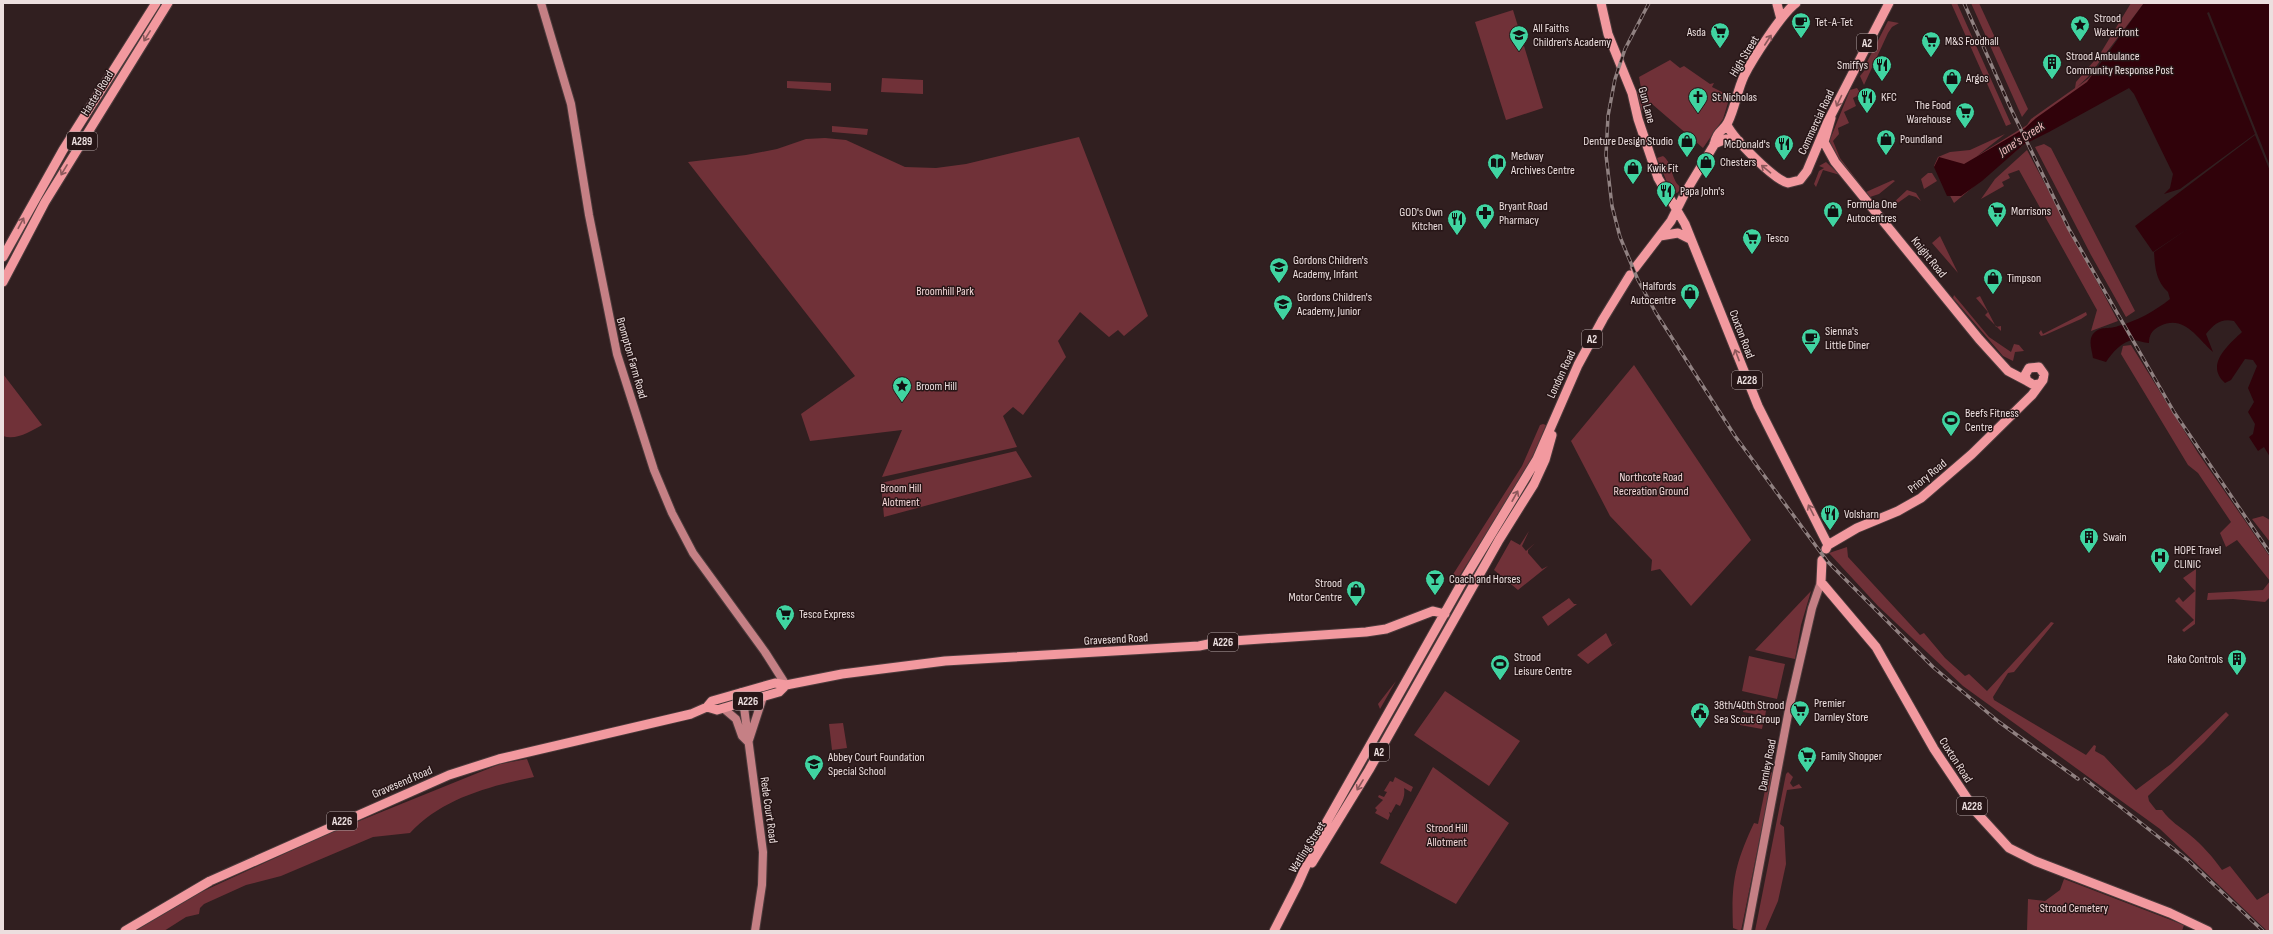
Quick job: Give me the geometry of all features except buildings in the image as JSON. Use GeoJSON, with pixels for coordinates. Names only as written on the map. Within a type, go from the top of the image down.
{"type":"FeatureCollection","features":[{"type":"Feature","properties":{"kind":"main road","name":"Hasted Road"},"geometry":{"type":"LineString","coordinates":[[3,257],[59,156],[156,3]]}},
{"type":"Feature","properties":{"kind":"main road","name":"Hasted Road"},"geometry":{"type":"LineString","coordinates":[[3,282],[45,202],[168,3]]}},
{"type":"Feature","properties":{"kind":"main road","name":"Brompton Farm Road"},"geometry":{"type":"LineString","coordinates":[[541,3],[571,104],[589,215],[617,354],[652,464],[666,500],[687,543],[765,652],[771,664],[786,685]]}},
{"type":"Feature","properties":{"kind":"main road","name":"Gun Lane"},"geometry":{"type":"LineString","coordinates":[[1601,3],[1608,34],[1629,82],[1654,169],[1665,192],[1677,210]]}},
{"type":"Feature","properties":{"kind":"main road"},"geometry":{"type":"LineString","coordinates":[[1781,19],[1778,3],[1795,3]]}},
{"type":"Feature","properties":{"kind":"main road","name":"High Street"},"geometry":{"type":"LineString","coordinates":[[1677,210],[1682,198],[1714,144],[1714,139],[1721,129],[1727,125],[1744,76],[1781,19],[1795,3]]}},
{"type":"Feature","properties":{"kind":"main road","name":"Commercial Road"},"geometry":{"type":"LineString","coordinates":[[1727,125],[1739,141],[1762,165],[1785,182],[1793,183],[1800,180],[1810,165],[1816,147],[1832,118],[1856,65],[1889,3]]}},
{"type":"Feature","properties":{"kind":"main road","name":"Knight Road"},"geometry":{"type":"LineString","coordinates":[[1832,118],[1824,142],[1835,162],[1979,339],[2016,377],[2027,382]]}},
{"type":"Feature","properties":{"kind":"main road"},"geometry":{"type":"LineString","coordinates":[[1714,144],[1726,139],[1739,141]]}},
{"type":"Feature","properties":{"kind":"main road"},"geometry":{"type":"LineString","coordinates":[[1810,165],[1822,154],[1835,162]]}},
{"type":"Feature","properties":{"kind":"main road","name":"London Road"},"geometry":{"type":"LineString","coordinates":[[1456,617],[1465,589],[1483,548],[1537,458],[1568,385],[1588,346],[1633,272],[1677,210]]}},
{"type":"Feature","properties":{"kind":"main road","name":"Cuxton Road"},"geometry":{"type":"LineString","coordinates":[[1677,210],[1690,238],[1758,406],[1827,548]]}},
{"type":"Feature","properties":{"kind":"main road"},"geometry":{"type":"LineString","coordinates":[[1660,236],[1678,233],[1690,238]]}},
{"type":"Feature","properties":{"kind":"main road"},"geometry":{"type":"LineString","coordinates":[[2005,367],[2027,369],[2036,366],[2043,371],[2044,377],[2039,384],[2034,385],[2027,382]]}},
{"type":"Feature","properties":{"kind":"main road"},"geometry":{"type":"LineString","coordinates":[[2025,402],[2027,382],[2025,375],[2027,369]]}},
{"type":"Feature","properties":{"kind":"main road","name":"Priory Road"},"geometry":{"type":"LineString","coordinates":[[1827,548],[1857,528],[1898,511],[1921,498],[1972,454],[2025,402],[2039,384]]}},
{"type":"Feature","properties":{"kind":"main road","name":"London Road"},"geometry":{"type":"LineString","coordinates":[[1445,614],[1465,589],[1481,561],[1499,540],[1520,508],[1545,460],[1554,426],[1553,423]]}},
{"type":"Feature","properties":{"kind":"main road","name":"London Road"},"geometry":{"type":"LineString","coordinates":[[1483,548],[1512,512],[1520,508]]}},
{"type":"Feature","properties":{"kind":"main road"},"geometry":{"type":"LineString","coordinates":[[1821,582],[1822,560]]}},
{"type":"Feature","properties":{"kind":"main road","name":"Cuxton Road"},"geometry":{"type":"LineString","coordinates":[[1821,582],[1876,647],[1934,749],[1977,813],[2009,848],[2035,861],[2170,913],[2208,931]]}},
{"type":"Feature","properties":{"kind":"main road","name":"Darnley Road"},"geometry":{"type":"LineString","coordinates":[[1747,931],[1790,704],[1810,613],[1821,582]]}},
{"type":"Feature","properties":{"kind":"main road","name":"Gravesend Road"},"geometry":{"type":"LineString","coordinates":[[125,931],[210,881],[449,775],[499,759],[691,714],[707,707],[712,701],[774,683],[786,685],[842,674],[946,661],[1199,646],[1218,642],[1362,632],[1386,629],[1433,611],[1445,614]]}},
{"type":"Feature","properties":{"kind":"main road","name":"Watling Street"},"geometry":{"type":"LineString","coordinates":[[1298,884],[1321,832],[1445,614]]}},
{"type":"Feature","properties":{"kind":"main road","name":"Watling Street"},"geometry":{"type":"LineString","coordinates":[[1298,884],[1430,664],[1456,617]]}},
{"type":"Feature","properties":{"kind":"main road"},"geometry":{"type":"LineString","coordinates":[[764,686],[770,678],[771,664]]}},
{"type":"Feature","properties":{"kind":"main road","name":"Watling Street"},"geometry":{"type":"LineString","coordinates":[[1387,715],[1393,718],[1418,674],[1430,664]]}},
{"type":"Feature","properties":{"kind":"main road","name":"Gravesend Road"},"geometry":{"type":"LineString","coordinates":[[707,707],[717,710],[779,692],[786,685]]}},
{"type":"Feature","properties":{"kind":"main road","name":"Rede Court Road"},"geometry":{"type":"LineString","coordinates":[[742,692],[763,852],[762,885],[755,931]]}},
{"type":"Feature","properties":{"kind":"main road"},"geometry":{"type":"LineString","coordinates":[[748,743],[763,697]]}},
{"type":"Feature","properties":{"kind":"main road"},"geometry":{"type":"LineString","coordinates":[[723,708],[736,719],[742,736],[748,743]]}},
{"type":"Feature","properties":{"kind":"main road","name":"Watling Street"},"geometry":{"type":"LineString","coordinates":[[1353,775],[1364,765],[1380,739],[1382,737],[1386,738]]}},
{"type":"Feature","properties":{"kind":"main road","name":"A2"},"geometry":{"type":"LineString","coordinates":[[1274,931],[1298,884]]}},
{"type":"Feature","properties":{"kind":"green space"},"geometry":{"type":"Polygon","coordinates":[[[1951,3],[1957,3],[2011,124],[2006,126],[1951,3]]]}},
{"type":"Feature","properties":{"kind":"green space"},"geometry":{"type":"Polygon","coordinates":[[[1971,3],[1979,3],[2028,109],[2022,117],[1971,3]]]}},
{"type":"Feature","properties":{"kind":"green space"},"geometry":{"type":"Polygon","coordinates":[[[2131,3],[2144,3],[2088,77],[2077,87],[2089,78],[2111,52],[2129,87],[2023,145],[1954,203],[1934,166],[1938,157],[1950,152],[1970,150],[2005,134],[1977,156],[2027,125],[2031,119],[2075,88],[2076,82],[2100,54],[2131,3]]]}},
{"type":"Feature","properties":{"kind":"green space"},"geometry":{"type":"Polygon","coordinates":[[[1513,10],[1543,108],[1506,120],[1475,22],[1513,10]]]}},
{"type":"Feature","properties":{"kind":"green space"},"geometry":{"type":"Polygon","coordinates":[[[1888,21],[1899,23],[1892,27],[1888,33],[1864,85],[1860,76],[1869,65],[1867,62],[1888,21]]]}},
{"type":"Feature","properties":{"kind":"green space"},"geometry":{"type":"Polygon","coordinates":[[[1670,60],[1680,68],[1684,66],[1710,84],[1714,83],[1712,87],[1730,96],[1723,119],[1703,148],[1652,104],[1641,111],[1637,92],[1641,88],[1639,77],[1670,60]]]}},
{"type":"Feature","properties":{"kind":"green space"},"geometry":{"type":"Polygon","coordinates":[[[882,78],[923,80],[923,94],[881,92],[882,78]]]}},
{"type":"Feature","properties":{"kind":"green space"},"geometry":{"type":"Polygon","coordinates":[[[787,81],[831,83],[831,91],[787,88],[787,81]]]}},
{"type":"Feature","properties":{"kind":"green space"},"geometry":{"type":"Polygon","coordinates":[[[1857,88],[1861,94],[1853,98],[1856,106],[1844,112],[1849,123],[1838,128],[1839,134],[1833,141],[1840,158],[1866,192],[1893,180],[1895,181],[1879,194],[1870,197],[1843,167],[1829,142],[1850,90],[1857,88]]]}},
{"type":"Feature","properties":{"kind":"green space"},"geometry":{"type":"Polygon","coordinates":[[[832,126],[868,129],[867,135],[832,132],[832,126]]]}},
{"type":"Feature","properties":{"kind":"green space","name":"Broomhill Park"},"geometry":{"type":"Polygon","coordinates":[[[1079,137],[1148,316],[1124,336],[1118,330],[1109,337],[1080,312],[1058,341],[1066,357],[1023,415],[1013,407],[1003,416],[1017,447],[882,477],[902,430],[810,441],[801,414],[855,376],[688,162],[746,155],[777,149],[806,139],[825,138],[846,140],[905,167],[936,168],[966,164],[1079,137]]]}},
{"type":"Feature","properties":{"kind":"green space"},"geometry":{"type":"Polygon","coordinates":[[[2044,144],[2051,148],[2135,311],[2126,317],[2091,255],[2035,147],[2044,144]]]}},
{"type":"Feature","properties":{"kind":"green space"},"geometry":{"type":"Polygon","coordinates":[[[2027,150],[2118,321],[2091,331],[2097,310],[2019,170],[2008,174],[2010,178],[2002,182],[2004,186],[1981,199],[1995,179],[2027,150]]]}},
{"type":"Feature","properties":{"kind":"green space"},"geometry":{"type":"Polygon","coordinates":[[[1663,156],[1669,163],[1678,185],[1682,188],[1677,193],[1671,192],[1657,158],[1663,156]]]}},
{"type":"Feature","properties":{"kind":"green space"},"geometry":{"type":"Polygon","coordinates":[[[1826,162],[1840,175],[1823,170],[1816,187],[1814,184],[1819,171],[1824,168],[1819,166],[1826,162]]]}},
{"type":"Feature","properties":{"kind":"green space"},"geometry":{"type":"Polygon","coordinates":[[[1928,173],[1932,173],[1937,181],[1924,189],[1921,179],[1928,173]]]}},
{"type":"Feature","properties":{"kind":"green space"},"geometry":{"type":"Polygon","coordinates":[[[1907,190],[1916,193],[1921,201],[1916,197],[1909,195],[1892,207],[1891,205],[1907,190]]]}},
{"type":"Feature","properties":{"kind":"green space"},"geometry":{"type":"Polygon","coordinates":[[[1940,236],[1958,273],[1932,243],[1940,236]]]}},
{"type":"Feature","properties":{"kind":"green space"},"geometry":{"type":"Polygon","coordinates":[[[1954,295],[1989,337],[2011,352],[2014,344],[2019,345],[2024,351],[2015,352],[2013,361],[2003,356],[1953,298],[1954,295]]]}},
{"type":"Feature","properties":{"kind":"green space"},"geometry":{"type":"Polygon","coordinates":[[[1980,296],[1995,325],[1985,315],[1988,312],[1976,298],[1980,296]]]}},
{"type":"Feature","properties":{"kind":"green space"},"geometry":{"type":"Polygon","coordinates":[[[2086,312],[2087,315],[2081,319],[2045,335],[2041,336],[2039,333],[2041,330],[2043,334],[2086,312]]]}},
{"type":"Feature","properties":{"kind":"green space"},"geometry":{"type":"Polygon","coordinates":[[[2131,345],[2198,453],[2270,557],[2270,581],[2237,540],[2226,547],[2220,533],[2231,522],[2198,473],[2188,465],[2121,354],[2123,346],[2131,345]]]}},
{"type":"Feature","properties":{"kind":"green space","name":"Northcote Road Recreation Ground"},"geometry":{"type":"Polygon","coordinates":[[[1634,365],[1751,540],[1691,606],[1660,569],[1651,571],[1652,560],[1610,516],[1571,441],[1634,365]]]}},
{"type":"Feature","properties":{"kind":"green space"},"geometry":{"type":"Polygon","coordinates":[[[3,374],[42,425],[18,436],[3,436],[3,374]]]}},
{"type":"Feature","properties":{"kind":"green space"},"geometry":{"type":"Polygon","coordinates":[[[1540,425],[1546,425],[1532,461],[1460,575],[1456,578],[1452,576],[1522,466],[1540,425]]]}},
{"type":"Feature","properties":{"kind":"green space","name":"Broom Hill Alotment"},"geometry":{"type":"Polygon","coordinates":[[[1016,451],[1032,477],[884,517],[881,483],[1016,451]]]}},
{"type":"Feature","properties":{"kind":"green space"},"geometry":{"type":"Polygon","coordinates":[[[2263,516],[2270,520],[2270,542],[2252,519],[2263,516]]]}},
{"type":"Feature","properties":{"kind":"green space"},"geometry":{"type":"Polygon","coordinates":[[[1529,531],[1522,546],[1526,551],[1535,543],[1528,550],[1528,553],[1542,569],[1548,566],[1518,590],[1494,570],[1511,540],[1520,545],[1529,531]]]}},
{"type":"Feature","properties":{"kind":"green space"},"geometry":{"type":"Polygon","coordinates":[[[1847,547],[1848,557],[1920,635],[1924,633],[1945,658],[1965,676],[1969,674],[1987,691],[2051,622],[2054,623],[2014,672],[2008,673],[1993,697],[1994,700],[2086,755],[2094,745],[2096,746],[2095,751],[2104,756],[2136,790],[2171,764],[2226,712],[2229,715],[2204,742],[2148,796],[2149,801],[2156,810],[2162,810],[2172,821],[2199,843],[2222,870],[2230,866],[2257,900],[2270,892],[2270,931],[2267,931],[2160,829],[1963,686],[1878,606],[1829,553],[1847,547]]]}},
{"type":"Feature","properties":{"kind":"green space"},"geometry":{"type":"Polygon","coordinates":[[[2196,569],[2195,624],[2184,632],[2182,630],[2194,620],[2175,601],[2179,597],[2183,602],[2195,591],[2183,578],[2196,569]]]}},
{"type":"Feature","properties":{"kind":"green space"},"geometry":{"type":"Polygon","coordinates":[[[2270,581],[2270,597],[2265,602],[2233,599],[2207,600],[2208,593],[2263,590],[2270,581]]]}},
{"type":"Feature","properties":{"kind":"green space"},"geometry":{"type":"Polygon","coordinates":[[[1811,591],[1801,625],[1795,659],[1755,650],[1811,591]]]}},
{"type":"Feature","properties":{"kind":"green space"},"geometry":{"type":"Polygon","coordinates":[[[1569,598],[1574,604],[1577,604],[1548,626],[1542,617],[1569,598]]]}},
{"type":"Feature","properties":{"kind":"green space"},"geometry":{"type":"Polygon","coordinates":[[[1606,633],[1612,645],[1619,640],[1588,664],[1577,655],[1606,633]]]}},
{"type":"Feature","properties":{"kind":"green space"},"geometry":{"type":"Polygon","coordinates":[[[1749,656],[1785,664],[1777,699],[1742,691],[1749,656]]]}},
{"type":"Feature","properties":{"kind":"green space"},"geometry":{"type":"Polygon","coordinates":[[[1396,681],[1380,709],[1378,704],[1396,681]]]}},
{"type":"Feature","properties":{"kind":"green space"},"geometry":{"type":"Polygon","coordinates":[[[1445,691],[1520,741],[1489,786],[1414,735],[1445,691]]]}},
{"type":"Feature","properties":{"kind":"green space"},"geometry":{"type":"Polygon","coordinates":[[[1745,702],[1767,706],[1765,716],[1743,712],[1745,702]]]}},
{"type":"Feature","properties":{"kind":"green space"},"geometry":{"type":"Polygon","coordinates":[[[1742,715],[1764,719],[1762,729],[1740,725],[1742,715]]]}},
{"type":"Feature","properties":{"kind":"green space"},"geometry":{"type":"Polygon","coordinates":[[[843,723],[847,748],[832,750],[829,724],[843,723]]]}},
{"type":"Feature","properties":{"kind":"green space"},"geometry":{"type":"Polygon","coordinates":[[[527,759],[534,777],[483,790],[451,803],[422,821],[410,833],[373,837],[281,876],[246,885],[204,904],[200,908],[199,914],[186,917],[164,931],[135,931],[184,900],[327,834],[500,764],[527,759]]]}},
{"type":"Feature","properties":{"kind":"green space","name":"Strood Hill Allotment"},"geometry":{"type":"Polygon","coordinates":[[[1433,767],[1509,823],[1456,904],[1380,863],[1433,767]]]}},
{"type":"Feature","properties":{"kind":"green space"},"geometry":{"type":"Polygon","coordinates":[[[1769,771],[1773,773],[1741,931],[1733,928],[1733,898],[1738,862],[1754,823],[1758,824],[1769,771]]]}},
{"type":"Feature","properties":{"kind":"green space"},"geometry":{"type":"Polygon","coordinates":[[[1788,772],[1793,777],[1790,783],[1793,787],[1799,784],[1802,788],[1787,790],[1780,824],[1784,827],[1786,864],[1778,901],[1765,931],[1755,931],[1786,774],[1788,772]]]}},
{"type":"Feature","properties":{"kind":"green space"},"geometry":{"type":"Polygon","coordinates":[[[1395,777],[1413,787],[1411,792],[1404,788],[1404,797],[1400,806],[1396,804],[1391,813],[1389,812],[1390,815],[1388,820],[1375,813],[1377,810],[1375,808],[1383,800],[1378,797],[1379,795],[1384,797],[1387,792],[1384,791],[1390,781],[1393,782],[1395,777]]]}},
{"type":"Feature","properties":{"kind":"green space","name":"Strood Cemetery"},"geometry":{"type":"Polygon","coordinates":[[[2064,879],[2184,925],[2182,931],[2027,931],[2028,899],[2045,901],[2060,890],[2064,879]]]}},
{"type":"Feature","properties":{"kind":"water","name":"Jane's Creek"},"geometry":{"type":"Polygon","coordinates":[[[2144,3],[2270,3],[2270,166],[2209,12],[2207,13],[2255,134],[2180,189],[2164,194],[2170,188],[2173,174],[2134,94],[2129,88],[2023,145],[1982,181],[1961,196],[1947,196],[1934,167],[1939,157],[1964,164],[2024,129],[2036,118],[2087,82],[2144,3]]]}},
{"type":"Feature","properties":{"kind":"water"},"geometry":{"type":"Polygon","coordinates":[[[2255,135],[2270,171],[2270,457],[2264,447],[2258,451],[2249,437],[2253,434],[2255,424],[2248,412],[2254,402],[2248,388],[2257,366],[2253,360],[2245,359],[2231,380],[2225,383],[2219,376],[2217,369],[2220,356],[2230,343],[2242,332],[2234,321],[2222,321],[2212,327],[2206,334],[2213,352],[2190,329],[2176,323],[2169,323],[2155,329],[2150,335],[2149,343],[2134,340],[2121,345],[2114,351],[2106,362],[2093,358],[2091,343],[2093,334],[2096,331],[2114,327],[2139,318],[2158,308],[2170,299],[2168,292],[2164,288],[2157,274],[2154,252],[2189,228],[2153,252],[2135,226],[2255,135]]]}},
{"type":"Feature","properties":{"kind":"railway"},"geometry":{"type":"LineString","coordinates":[[1649,3],[1625,49],[1615,79],[1608,116],[1606,155],[1612,206],[1620,237],[1638,280],[1656,313],[1735,436],[1827,561],[1933,667],[1999,722],[2078,779]]}},
{"type":"Feature","properties":{"kind":"railway"},"geometry":{"type":"LineString","coordinates":[[1964,3],[2011,109],[2069,229],[2174,412],[2270,553]]}},
{"type":"Feature","properties":{"kind":"railway"},"geometry":{"type":"LineString","coordinates":[[2085,779],[2189,861],[2263,931]]}},
{"type":"Feature","properties":{"kind":"place","name":"Tet-A-Tet"},"geometry":{"type":"Point","coordinates":[1801,39]}},
{"type":"Feature","properties":{"kind":"place","name":"Strood Waterfront"},"geometry":{"type":"Point","coordinates":[2080,42]}},
{"type":"Feature","properties":{"kind":"place","name":"Asda"},"geometry":{"type":"Point","coordinates":[1720,49]}},
{"type":"Feature","properties":{"kind":"place","name":"All Faiths Children's Academy"},"geometry":{"type":"Point","coordinates":[1519,52]}},
{"type":"Feature","properties":{"kind":"place","name":"M&S Foodhall"},"geometry":{"type":"Point","coordinates":[1931,58]}},
{"type":"Feature","properties":{"kind":"place","name":"Strood Ambulance Community Response Post"},"geometry":{"type":"Point","coordinates":[2052,80]}},
{"type":"Feature","properties":{"kind":"place","name":"Smiffys"},"geometry":{"type":"Point","coordinates":[1882,82]}},
{"type":"Feature","properties":{"kind":"place","name":"Argos"},"geometry":{"type":"Point","coordinates":[1952,95]}},
{"type":"Feature","properties":{"kind":"place","name":"St Nicholas"},"geometry":{"type":"Point","coordinates":[1698,114]}},
{"type":"Feature","properties":{"kind":"place","name":"KFC"},"geometry":{"type":"Point","coordinates":[1867,114]}},
{"type":"Feature","properties":{"kind":"place","name":"The Food Warehouse"},"geometry":{"type":"Point","coordinates":[1965,129]}},
{"type":"Feature","properties":{"kind":"place","name":"Poundland"},"geometry":{"type":"Point","coordinates":[1886,156]}},
{"type":"Feature","properties":{"kind":"place","name":"Denture Design Studio"},"geometry":{"type":"Point","coordinates":[1687,158]}},
{"type":"Feature","properties":{"kind":"place","name":"McDonald's"},"geometry":{"type":"Point","coordinates":[1784,161]}},
{"type":"Feature","properties":{"kind":"place","name":"Chesters"},"geometry":{"type":"Point","coordinates":[1706,179]}},
{"type":"Feature","properties":{"kind":"place","name":"Medway Archives Centre"},"geometry":{"type":"Point","coordinates":[1497,180]}},
{"type":"Feature","properties":{"kind":"place","name":"Kwik Fit"},"geometry":{"type":"Point","coordinates":[1633,185]}},
{"type":"Feature","properties":{"kind":"place","name":"Papa John's"},"geometry":{"type":"Point","coordinates":[1666,208]}},
{"type":"Feature","properties":{"kind":"place","name":"Formula One Autocentres"},"geometry":{"type":"Point","coordinates":[1833,228]}},
{"type":"Feature","properties":{"kind":"place","name":"Morrisons"},"geometry":{"type":"Point","coordinates":[1997,228]}},
{"type":"Feature","properties":{"kind":"place","name":"Bryant Road Pharmacy"},"geometry":{"type":"Point","coordinates":[1485,230]}},
{"type":"Feature","properties":{"kind":"place","name":"GOD's Own Kitchen"},"geometry":{"type":"Point","coordinates":[1457,236]}},
{"type":"Feature","properties":{"kind":"place","name":"Tesco"},"geometry":{"type":"Point","coordinates":[1752,255]}},
{"type":"Feature","properties":{"kind":"place","name":"Gordons Children's Academy, Infant"},"geometry":{"type":"Point","coordinates":[1279,284]}},
{"type":"Feature","properties":{"kind":"place","name":"Timpson"},"geometry":{"type":"Point","coordinates":[1993,295]}},
{"type":"Feature","properties":{"kind":"place","name":"Halfords Autocentre"},"geometry":{"type":"Point","coordinates":[1690,310]}},
{"type":"Feature","properties":{"kind":"place","name":"Gordons Children's Academy, Junior"},"geometry":{"type":"Point","coordinates":[1283,321]}},
{"type":"Feature","properties":{"kind":"place","name":"Sienna's Little Diner"},"geometry":{"type":"Point","coordinates":[1811,355]}},
{"type":"Feature","properties":{"kind":"place","name":"Broom Hill"},"geometry":{"type":"Point","coordinates":[902,403]}},
{"type":"Feature","properties":{"kind":"place","name":"Beefs Fitness Centre"},"geometry":{"type":"Point","coordinates":[1951,437]}},
{"type":"Feature","properties":{"kind":"place","name":"Volsharn"},"geometry":{"type":"Point","coordinates":[1830,531]}},
{"type":"Feature","properties":{"kind":"place","name":"Swain"},"geometry":{"type":"Point","coordinates":[2089,554]}},
{"type":"Feature","properties":{"kind":"place","name":"HOPE Travel CLINIC"},"geometry":{"type":"Point","coordinates":[2160,574]}},
{"type":"Feature","properties":{"kind":"place","name":"Coach and Horses"},"geometry":{"type":"Point","coordinates":[1435,596]}},
{"type":"Feature","properties":{"kind":"place","name":"Strood Motor Centre"},"geometry":{"type":"Point","coordinates":[1356,607]}},
{"type":"Feature","properties":{"kind":"place","name":"Tesco Express"},"geometry":{"type":"Point","coordinates":[785,631]}},
{"type":"Feature","properties":{"kind":"place","name":"Rako Controls"},"geometry":{"type":"Point","coordinates":[2237,676]}},
{"type":"Feature","properties":{"kind":"place","name":"Strood Leisure Centre"},"geometry":{"type":"Point","coordinates":[1500,681]}},
{"type":"Feature","properties":{"kind":"place","name":"Premier Darnley Store"},"geometry":{"type":"Point","coordinates":[1800,727]}},
{"type":"Feature","properties":{"kind":"place","name":"38th/40th Strood Sea Scout Group"},"geometry":{"type":"Point","coordinates":[1700,729]}},
{"type":"Feature","properties":{"kind":"place","name":"Family Shopper"},"geometry":{"type":"Point","coordinates":[1807,773]}},
{"type":"Feature","properties":{"kind":"place","name":"Abbey Court Foundation Special School"},"geometry":{"type":"Point","coordinates":[814,781]}}]}
